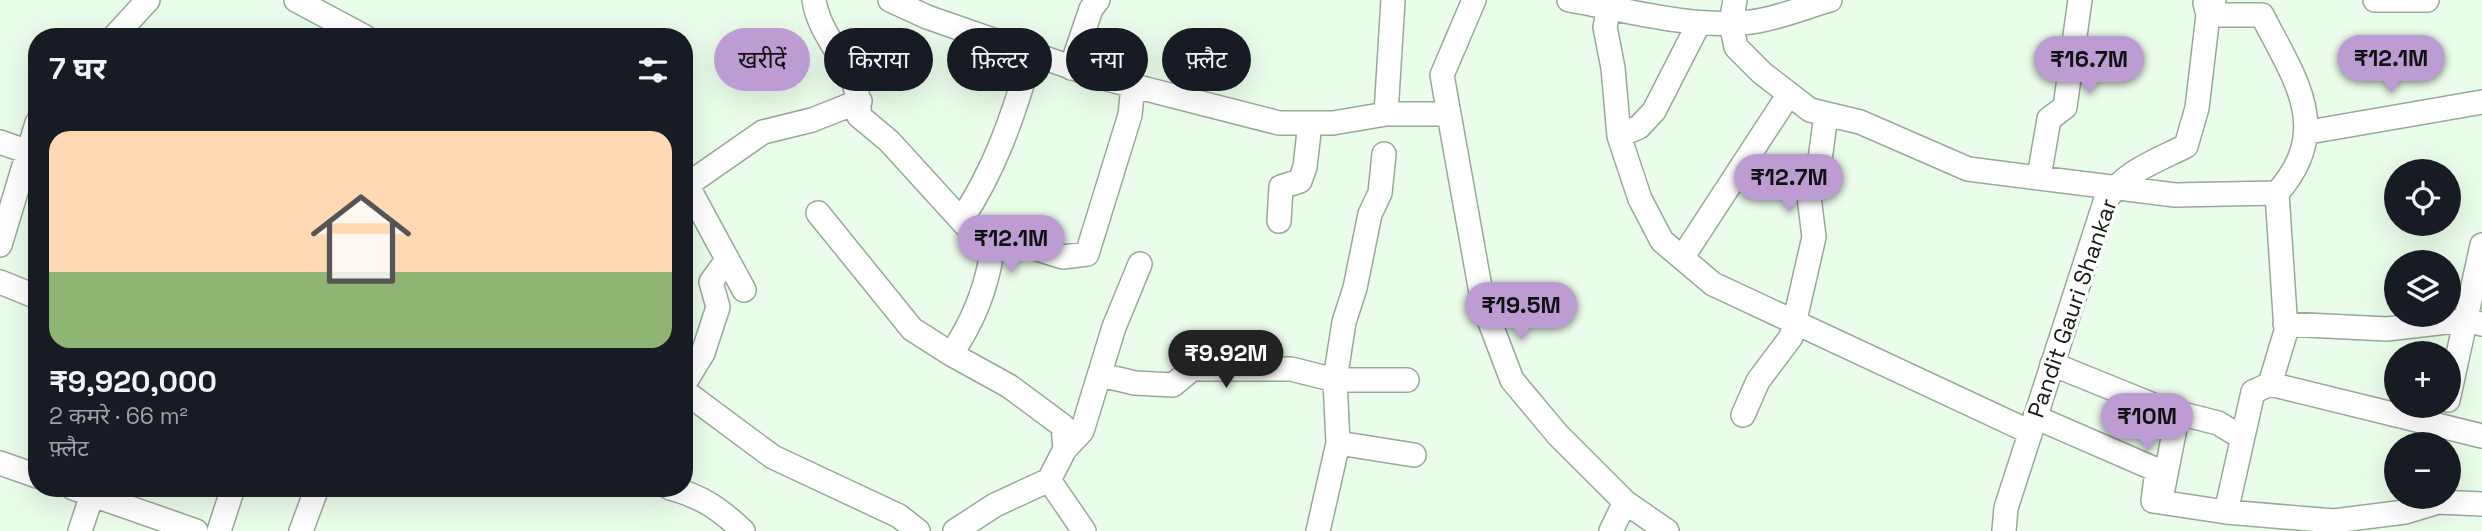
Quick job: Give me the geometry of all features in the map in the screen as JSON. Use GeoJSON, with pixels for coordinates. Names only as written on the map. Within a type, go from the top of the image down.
{"type":"FeatureCollection","features":[{"type":"Feature","properties":{"kind":"street"},"geometry":{"type":"LineString","coordinates":[[122,28],[148,0]]}},
{"type":"Feature","properties":{"kind":"street"},"geometry":{"type":"LineString","coordinates":[[296,0],[348,28]]}},
{"type":"Feature","properties":{"kind":"street"},"geometry":{"type":"LineString","coordinates":[[814,0],[817,19],[853,79],[860,101],[859,116],[889,141],[974,233],[993,244],[1031,247],[1063,257],[1087,254],[1130,115],[1132,91]]}},
{"type":"Feature","properties":{"kind":"street"},"geometry":{"type":"LineString","coordinates":[[890,0],[958,28]]}},
{"type":"Feature","properties":{"kind":"street"},"geometry":{"type":"LineString","coordinates":[[1386,114],[1393,0]]}},
{"type":"Feature","properties":{"kind":"street"},"geometry":{"type":"LineString","coordinates":[[1474,0],[1443,75],[1483,304],[1512,380],[1558,435],[1625,502],[1667,531]]}},
{"type":"Feature","properties":{"kind":"street"},"geometry":{"type":"LineString","coordinates":[[1569,0],[1612,3],[1699,23],[1754,22],[1830,0]]}},
{"type":"Feature","properties":{"kind":"street"},"geometry":{"type":"LineString","coordinates":[[1735,0],[1731,23],[1736,47],[1810,110],[1860,122],[1968,169],[2175,195],[2277,193],[2289,181],[2309,132],[2298,87],[2262,15],[2209,5]]}},
{"type":"Feature","properties":{"kind":"street"},"geometry":{"type":"LineString","coordinates":[[2039,177],[2049,119],[2065,107],[2081,0]]}},
{"type":"Feature","properties":{"kind":"street"},"geometry":{"type":"LineString","coordinates":[[2375,0],[2427,0]]}},
{"type":"Feature","properties":{"kind":"street"},"geometry":{"type":"LineString","coordinates":[[1082,28],[1089,3]]}},
{"type":"Feature","properties":{"kind":"street"},"geometry":{"type":"LineString","coordinates":[[1612,3],[1605,27],[1613,68],[1619,136],[1640,200],[1662,241],[1713,284],[1794,322],[2033,424],[2157,470],[2153,501],[2226,512],[2334,521],[2413,509]]}},
{"type":"Feature","properties":{"kind":"street","name":"Pandit Gauri Shankar"},"geometry":{"type":"LineString","coordinates":[[2004,531],[2006,508],[2105,202],[2115,186],[2136,171],[2186,146],[2197,108],[2209,5]]}},
{"type":"Feature","properties":{"kind":"street"},"geometry":{"type":"LineString","coordinates":[[1619,136],[1639,127],[1654,111],[1699,23]]}},
{"type":"Feature","properties":{"kind":"street"},"geometry":{"type":"LineString","coordinates":[[1148,90],[1279,123],[1333,123],[1386,114],[1449,114]]}},
{"type":"Feature","properties":{"kind":"street"},"geometry":{"type":"LineString","coordinates":[[961,220],[977,197],[1020,91]]}},
{"type":"Feature","properties":{"kind":"street"},"geometry":{"type":"LineString","coordinates":[[1682,258],[1789,94]]}},
{"type":"Feature","properties":{"kind":"street"},"geometry":{"type":"LineString","coordinates":[[693,181],[763,132],[812,120],[860,101]]}},
{"type":"Feature","properties":{"kind":"street"},"geometry":{"type":"LineString","coordinates":[[2309,132],[2482,102]]}},
{"type":"Feature","properties":{"kind":"street"},"geometry":{"type":"LineString","coordinates":[[1743,415],[1758,381],[1791,337],[1814,237],[1810,197],[1818,175],[1826,114]]}},
{"type":"Feature","properties":{"kind":"street"},"geometry":{"type":"LineString","coordinates":[[1279,221],[1281,187],[1300,181],[1305,167],[1310,123]]}},
{"type":"Feature","properties":{"kind":"street"},"geometry":{"type":"LineString","coordinates":[[0,142],[28,152]]}},
{"type":"Feature","properties":{"kind":"street"},"geometry":{"type":"LineString","coordinates":[[1318,531],[1338,443],[1335,380],[1344,322],[1355,288],[1370,214],[1380,192],[1384,153]]}},
{"type":"Feature","properties":{"kind":"street"},"geometry":{"type":"LineString","coordinates":[[0,245],[28,164]]}},
{"type":"Feature","properties":{"kind":"street"},"geometry":{"type":"LineString","coordinates":[[2270,384],[2285,324],[2277,193]]}},
{"type":"Feature","properties":{"kind":"street"},"geometry":{"type":"LineString","coordinates":[[693,199],[744,290]]}},
{"type":"Feature","properties":{"kind":"street"},"geometry":{"type":"LineString","coordinates":[[818,213],[912,329],[1009,386],[1063,426],[1065,449]]}},
{"type":"Feature","properties":{"kind":"street"},"geometry":{"type":"LineString","coordinates":[[951,354],[967,332],[989,275],[993,244]]}},
{"type":"Feature","properties":{"kind":"street"},"geometry":{"type":"LineString","coordinates":[[2461,359],[2473,322],[2482,245]]}},
{"type":"Feature","properties":{"kind":"street"},"geometry":{"type":"LineString","coordinates":[[693,367],[711,333],[718,307],[711,282],[727,260]]}},
{"type":"Feature","properties":{"kind":"street"},"geometry":{"type":"LineString","coordinates":[[955,531],[995,505],[1049,480],[1065,449],[1082,431],[1114,327],[1140,264]]}},
{"type":"Feature","properties":{"kind":"street"},"geometry":{"type":"LineString","coordinates":[[0,282],[28,293]]}},
{"type":"Feature","properties":{"kind":"street"},"geometry":{"type":"LineString","coordinates":[[2285,324],[2387,329],[2473,322]]}},
{"type":"Feature","properties":{"kind":"street"},"geometry":{"type":"LineString","coordinates":[[2052,364],[2178,413],[2218,423],[2241,437]]}},
{"type":"Feature","properties":{"kind":"street"},"geometry":{"type":"LineString","coordinates":[[1101,375],[1135,383],[1173,385],[1192,369],[1291,369],[1335,380],[1407,380]]}},
{"type":"Feature","properties":{"kind":"street"},"geometry":{"type":"LineString","coordinates":[[2226,512],[2253,391],[2270,384],[2482,436]]}},
{"type":"Feature","properties":{"kind":"street"},"geometry":{"type":"LineString","coordinates":[[693,398],[773,457],[899,516],[918,531]]}},
{"type":"Feature","properties":{"kind":"street"},"geometry":{"type":"LineString","coordinates":[[2160,502],[2178,413]]}},
{"type":"Feature","properties":{"kind":"street"},"geometry":{"type":"LineString","coordinates":[[1338,443],[1414,455]]}},
{"type":"Feature","properties":{"kind":"street"},"geometry":{"type":"LineString","coordinates":[[0,463],[28,472]]}},
{"type":"Feature","properties":{"kind":"street"},"geometry":{"type":"LineString","coordinates":[[1049,480],[1084,531]]}},
{"type":"Feature","properties":{"kind":"street"},"geometry":{"type":"LineString","coordinates":[[693,494],[721,510],[743,531]]}},
{"type":"Feature","properties":{"kind":"street"},"geometry":{"type":"LineString","coordinates":[[80,531],[83,497]]}},
{"type":"Feature","properties":{"kind":"street"},"geometry":{"type":"LineString","coordinates":[[98,497],[197,531]]}},
{"type":"Feature","properties":{"kind":"street"},"geometry":{"type":"LineString","coordinates":[[219,531],[230,497]]}},
{"type":"Feature","properties":{"kind":"street"},"geometry":{"type":"LineString","coordinates":[[301,531],[314,497]]}},
{"type":"Feature","properties":{"kind":"street"},"geometry":{"type":"LineString","coordinates":[[1611,531],[1625,502]]}},
{"type":"Feature","properties":{"kind":"street"},"geometry":{"type":"LineString","coordinates":[[2461,502],[2482,504]]}}]}
